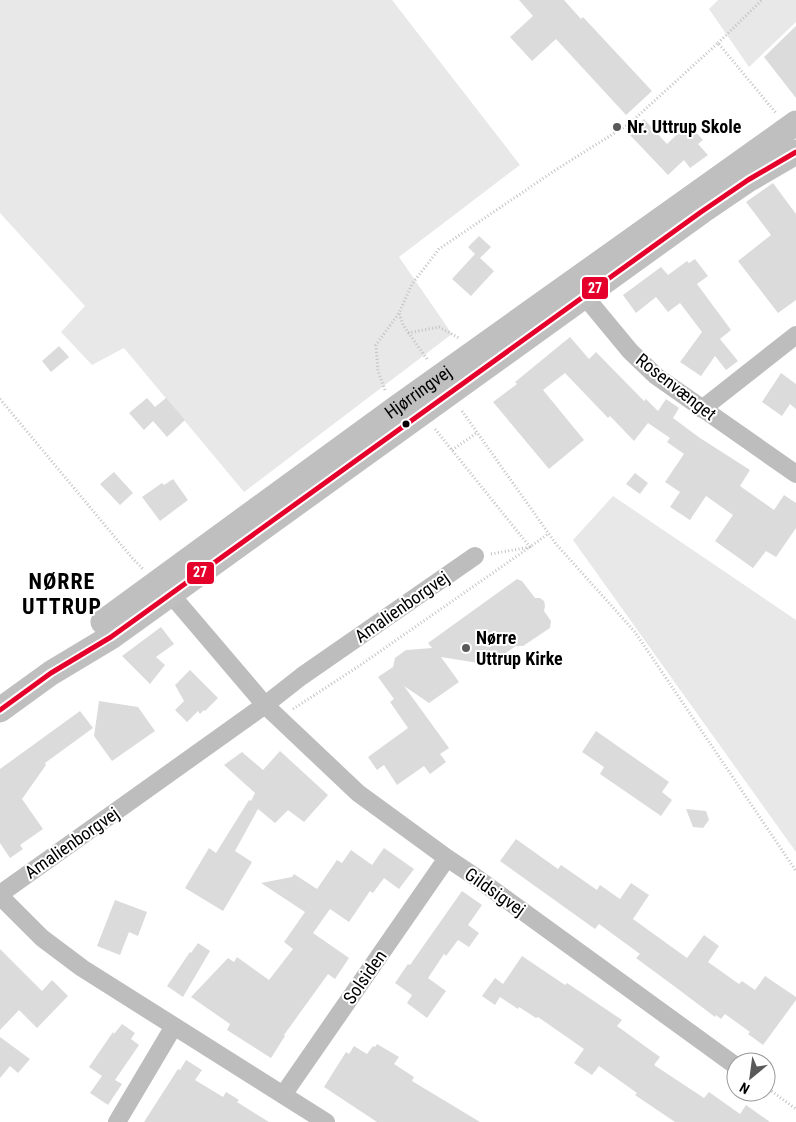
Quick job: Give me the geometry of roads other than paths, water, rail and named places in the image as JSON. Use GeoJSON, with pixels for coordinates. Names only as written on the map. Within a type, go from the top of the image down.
{"type":"FeatureCollection","features":[{"type":"Feature","properties":{"kind":"main road","name":"Hjørringvej"},"geometry":{"type":"LineString","coordinates":[[163,588],[422,413],[578,288],[792,126]]}},
{"type":"Feature","properties":{"kind":"main road","name":"Hjørringvej"},"geometry":{"type":"LineString","coordinates":[[0,710],[51,673],[111,637],[163,588],[396,408],[578,288],[748,180],[796,152]]}},
{"type":"Feature","properties":{"kind":"street","name":"Rosenvænget"},"geometry":{"type":"LineString","coordinates":[[578,288],[636,357],[656,376],[796,474]]}},
{"type":"Feature","properties":{"kind":"street"},"geometry":{"type":"LineString","coordinates":[[702,409],[796,335]]}},
{"type":"Feature","properties":{"kind":"street","name":"Amalienborgvej"},"geometry":{"type":"LineString","coordinates":[[0,895],[265,705],[302,676],[475,556]]}},
{"type":"Feature","properties":{"kind":"street"},"geometry":{"type":"LineString","coordinates":[[163,588],[265,705]]}},
{"type":"Feature","properties":{"kind":"street","name":"Gildsigvej"},"geometry":{"type":"LineString","coordinates":[[265,705],[358,793],[726,1059]]}},
{"type":"Feature","properties":{"kind":"street","name":"Solsiden"},"geometry":{"type":"LineString","coordinates":[[283,1095],[447,858]]}},
{"type":"Feature","properties":{"kind":"street"},"geometry":{"type":"LineString","coordinates":[[0,895],[42,938],[82,968],[326,1122]]}},
{"type":"Feature","properties":{"kind":"street"},"geometry":{"type":"LineString","coordinates":[[117,1122],[174,1026]]}},
{"type":"Feature","properties":{"kind":"place","name":"Nr. Uttrup Skole"},"geometry":{"type":"Point","coordinates":[617,127]}},
{"type":"Feature","properties":{"kind":"place","name":"Nørre Uttrup Kirke"},"geometry":{"type":"Point","coordinates":[466,648]}},
{"type":"Feature","properties":{"kind":"district","name":"NØRRE UTTRUP"},"geometry":{"type":"Point","coordinates":[62,594]}}]}
